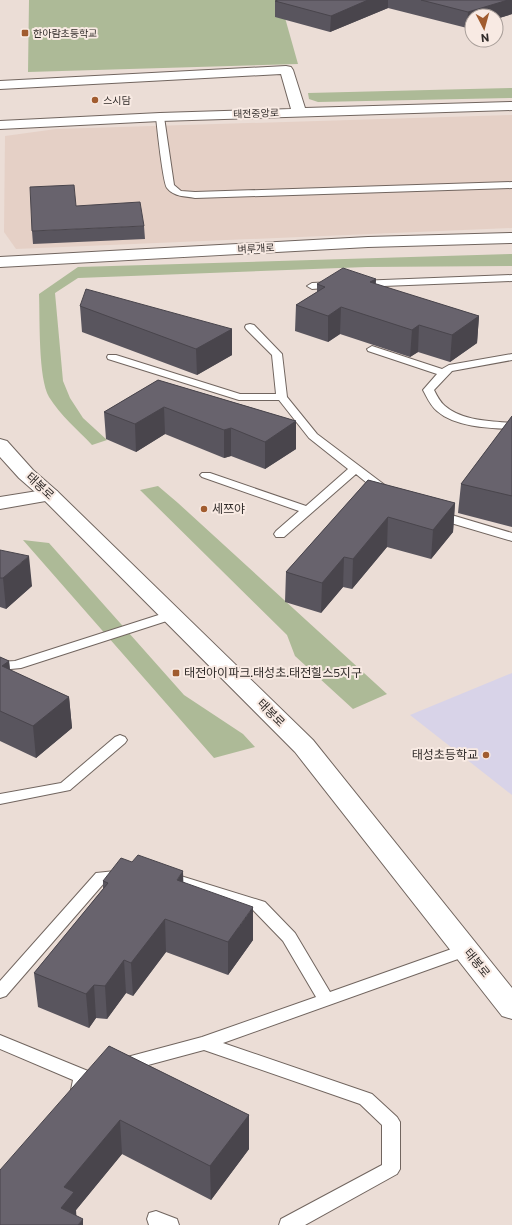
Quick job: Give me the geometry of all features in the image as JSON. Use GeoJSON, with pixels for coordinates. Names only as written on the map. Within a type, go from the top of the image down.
{"type":"FeatureCollection","features":[{"type":"Feature","properties":{"kind":"street"},"geometry":{"type":"LineString","coordinates":[[0,85],[286,70],[299,112]]}},
{"type":"Feature","properties":{"kind":"street","name":"태전중앙로"},"geometry":{"type":"LineString","coordinates":[[0,125],[160,117],[512,106]]}},
{"type":"Feature","properties":{"kind":"street","name":"벼루개로"},"geometry":{"type":"LineString","coordinates":[[0,262],[368,242],[512,238]]}},
{"type":"Feature","properties":{"kind":"street","name":"태봉로"},"geometry":{"type":"LineString","coordinates":[[0,445],[26,474],[304,746],[512,1008]]}},
{"type":"Feature","properties":{"kind":"street"},"geometry":{"type":"LineString","coordinates":[[0,503],[50,496]]}},
{"type":"Feature","properties":{"kind":"lane"},"geometry":{"type":"LineString","coordinates":[[160,117],[170,186],[178,193],[196,195],[512,185]]}},
{"type":"Feature","properties":{"kind":"lane"},"geometry":{"type":"LineString","coordinates":[[312,286],[512,278]]}},
{"type":"Feature","properties":{"kind":"lane"},"geometry":{"type":"LineString","coordinates":[[250,327],[277,354],[282,397],[313,436],[381,488],[394,495]]}},
{"type":"Feature","properties":{"kind":"lane"},"geometry":{"type":"LineString","coordinates":[[372,350],[443,373]]}},
{"type":"Feature","properties":{"kind":"lane"},"geometry":{"type":"LineString","coordinates":[[112,357],[239,397],[282,397]]}},
{"type":"Feature","properties":{"kind":"lane"},"geometry":{"type":"LineString","coordinates":[[512,357],[449,368],[428,390],[440,409],[461,419],[488,425],[512,426]]}},
{"type":"Feature","properties":{"kind":"lane"},"geometry":{"type":"LineString","coordinates":[[280,534],[355,469]]}},
{"type":"Feature","properties":{"kind":"lane"},"geometry":{"type":"LineString","coordinates":[[206,475],[307,510]]}},
{"type":"Feature","properties":{"kind":"lane"},"geometry":{"type":"LineString","coordinates":[[428,512],[512,537]]}},
{"type":"Feature","properties":{"kind":"lane"},"geometry":{"type":"LineString","coordinates":[[0,666],[16,665],[171,615]]}},
{"type":"Feature","properties":{"kind":"lane"},"geometry":{"type":"LineString","coordinates":[[0,799],[65,787],[120,740]]}},
{"type":"Feature","properties":{"kind":"lane"},"geometry":{"type":"LineString","coordinates":[[0,992],[101,877],[146,873],[259,906],[289,937],[326,1000]]}},
{"type":"Feature","properties":{"kind":"lane"},"geometry":{"type":"LineString","coordinates":[[0,1042],[94,1072],[204,1043],[466,950]]}},
{"type":"Feature","properties":{"kind":"lane"},"geometry":{"type":"LineString","coordinates":[[204,1043],[366,1099],[391,1122],[391,1169],[288,1225]]}},
{"type":"Feature","properties":{"kind":"lane"},"geometry":{"type":"LineString","coordinates":[[73,1108],[78,1102],[94,1072]]}},
{"type":"Feature","properties":{"kind":"shaded area"},"geometry":{"type":"Polygon","coordinates":[[[512,115],[512,228],[16,249],[4,232],[5,136],[56,129],[512,115]]]}},
{"type":"Feature","properties":{"kind":"shaded area","name":"태성초등학교"},"geometry":{"type":"Polygon","coordinates":[[[512,673],[512,795],[410,715],[512,673]]]}},
{"type":"Feature","properties":{"kind":"green space"},"geometry":{"type":"Polygon","coordinates":[[[29,0],[280,0],[298,64],[28,72],[29,0]]]}},
{"type":"Feature","properties":{"kind":"green space"},"geometry":{"type":"Polygon","coordinates":[[[512,88],[512,98],[318,102],[309,99],[308,93],[512,88]]]}},
{"type":"Feature","properties":{"kind":"green space"},"geometry":{"type":"Polygon","coordinates":[[[512,254],[512,266],[366,267],[78,278],[55,293],[63,381],[70,398],[83,418],[107,440],[92,445],[58,410],[45,388],[41,363],[39,294],[78,267],[512,254]]]}},
{"type":"Feature","properties":{"kind":"green space"},"geometry":{"type":"Polygon","coordinates":[[[158,486],[387,694],[353,709],[295,656],[287,635],[140,490],[158,486]]]}},
{"type":"Feature","properties":{"kind":"green space"},"geometry":{"type":"Polygon","coordinates":[[[23,540],[49,543],[184,695],[243,734],[255,747],[214,758],[23,540]]]}},
{"type":"Feature","properties":{"kind":"building"},"geometry":{"type":"Polygon","coordinates":[[[368,0],[331,16],[275,1],[368,0]]]}},
{"type":"Feature","properties":{"kind":"building"},"geometry":{"type":"Polygon","coordinates":[[[421,0],[508,0],[481,8],[464,8],[464,11],[421,0]]]}},
{"type":"Feature","properties":{"kind":"building"},"geometry":{"type":"Polygon","coordinates":[[[74,185],[76,206],[140,202],[144,226],[32,231],[30,187],[74,185]]]}},
{"type":"Feature","properties":{"kind":"building"},"geometry":{"type":"Polygon","coordinates":[[[343,268],[376,279],[370,282],[479,316],[452,335],[419,325],[412,330],[341,307],[328,316],[296,305],[325,287],[317,284],[343,268]]]}},
{"type":"Feature","properties":{"kind":"building"},"geometry":{"type":"Polygon","coordinates":[[[86,289],[232,329],[196,349],[80,306],[86,289]]]}},
{"type":"Feature","properties":{"kind":"building"},"geometry":{"type":"Polygon","coordinates":[[[158,380],[296,421],[265,442],[231,428],[224,430],[164,407],[135,424],[104,412],[158,380]]]}},
{"type":"Feature","properties":{"kind":"building"},"geometry":{"type":"Polygon","coordinates":[[[512,416],[512,496],[461,484],[512,416]]]}},
{"type":"Feature","properties":{"kind":"building"},"geometry":{"type":"Polygon","coordinates":[[[368,480],[455,503],[433,530],[388,517],[353,559],[344,557],[322,583],[286,572],[368,480]]]}},
{"type":"Feature","properties":{"kind":"building"},"geometry":{"type":"Polygon","coordinates":[[[0,550],[29,556],[3,578],[0,578],[0,550]]]}},
{"type":"Feature","properties":{"kind":"building"},"geometry":{"type":"Polygon","coordinates":[[[0,657],[9,661],[2,666],[69,697],[33,726],[0,711],[0,657]]]}},
{"type":"Feature","properties":{"kind":"building"},"geometry":{"type":"Polygon","coordinates":[[[138,855],[183,871],[177,880],[253,907],[228,942],[165,919],[131,963],[124,960],[105,986],[94,985],[86,994],[34,973],[108,883],[103,881],[121,858],[132,862],[138,855]]]}},
{"type":"Feature","properties":{"kind":"building"},"geometry":{"type":"Polygon","coordinates":[[[109,1046],[249,1115],[210,1166],[120,1120],[64,1187],[74,1192],[61,1208],[83,1219],[78,1225],[0,1225],[0,1170],[109,1046]]]}},
{"type":"Feature","properties":{"kind":"place","name":"한아람초등학교"},"geometry":{"type":"Point","coordinates":[25,33]}},
{"type":"Feature","properties":{"kind":"place","name":"스시담"},"geometry":{"type":"Point","coordinates":[95,100]}},
{"type":"Feature","properties":{"kind":"place","name":"세쯔야"},"geometry":{"type":"Point","coordinates":[204,509]}},
{"type":"Feature","properties":{"kind":"place","name":"태전아이파크.태성초.태전힐스5지구"},"geometry":{"type":"Point","coordinates":[176,673]}},
{"type":"Feature","properties":{"kind":"place","name":"태성초등학교"},"geometry":{"type":"Point","coordinates":[486,755]}}]}
